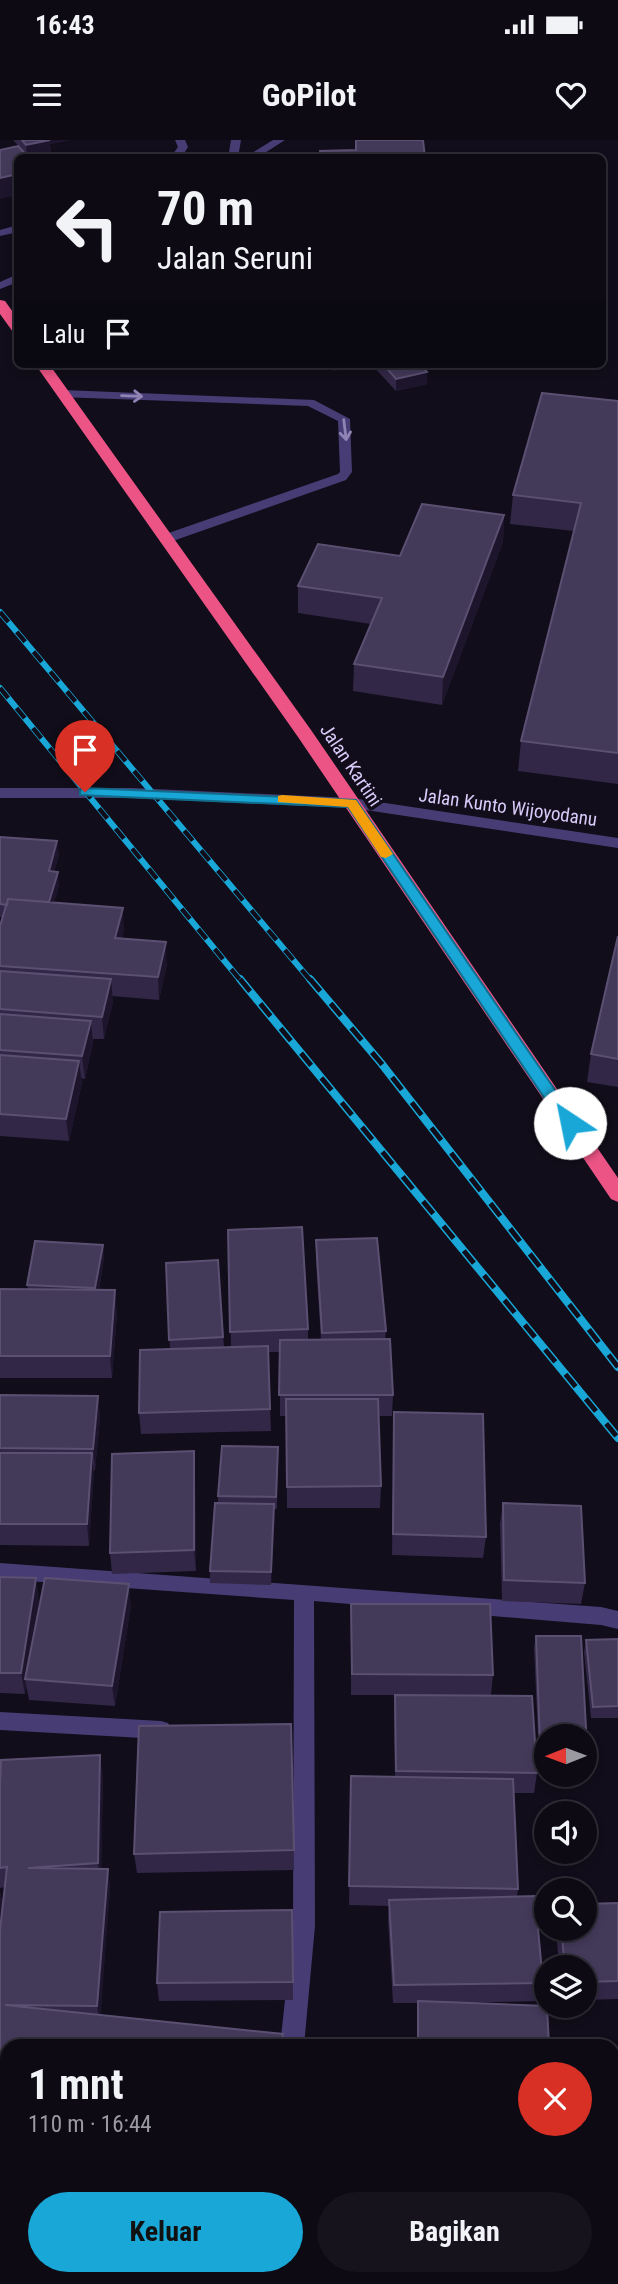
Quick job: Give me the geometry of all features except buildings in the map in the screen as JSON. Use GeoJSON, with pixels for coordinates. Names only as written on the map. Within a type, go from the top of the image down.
{"type":"FeatureCollection","features":[{"type":"Feature","properties":{"kind":"highway"},"geometry":{"type":"LineString","coordinates":[[0,304],[14,323]]}},
{"type":"Feature","properties":{"kind":"highway","name":"Jalan Kartini"},"geometry":{"type":"LineString","coordinates":[[45,368],[352,803],[618,1194]]}},
{"type":"Feature","properties":{"kind":"street"},"geometry":{"type":"LineString","coordinates":[[256,154],[280,140]]}},
{"type":"Feature","properties":{"kind":"street"},"geometry":{"type":"LineString","coordinates":[[64,394],[310,403],[344,419],[346,471],[342,477],[165,539]]}},
{"type":"Feature","properties":{"kind":"street","name":"Jalan Kunto Wijoyodanu"},"geometry":{"type":"LineString","coordinates":[[0,793],[132,793],[352,803],[618,843]]}},
{"type":"Feature","properties":{"kind":"street"},"geometry":{"type":"LineString","coordinates":[[0,1572],[304,1592],[601,1616],[618,1620]]}},
{"type":"Feature","properties":{"kind":"street"},"geometry":{"type":"LineString","coordinates":[[293,2039],[304,1926],[296,1734],[304,1592]]}},
{"type":"Feature","properties":{"kind":"street"},"geometry":{"type":"LineString","coordinates":[[0,1721],[180,1732]]}},
{"type":"Feature","properties":{"kind":"railway"},"geometry":{"type":"LineString","coordinates":[[0,612],[311,981]]}},
{"type":"Feature","properties":{"kind":"railway"},"geometry":{"type":"LineString","coordinates":[[0,688],[241,981]]}},
{"type":"Feature","properties":{"kind":"railway"},"geometry":{"type":"LineString","coordinates":[[240,979],[618,1438]]}},
{"type":"Feature","properties":{"kind":"railway"},"geometry":{"type":"LineString","coordinates":[[310,979],[381,1063],[618,1367]]}},
{"type":"Feature","properties":{"kind":"slow traffic"},"geometry":{"type":"LineString","coordinates":[[282,799],[352,803],[386,854]]}},
{"type":"Feature","properties":{"kind":"route"},"geometry":{"type":"LineString","coordinates":[[85,792],[352,803],[570,1123]]}}]}
